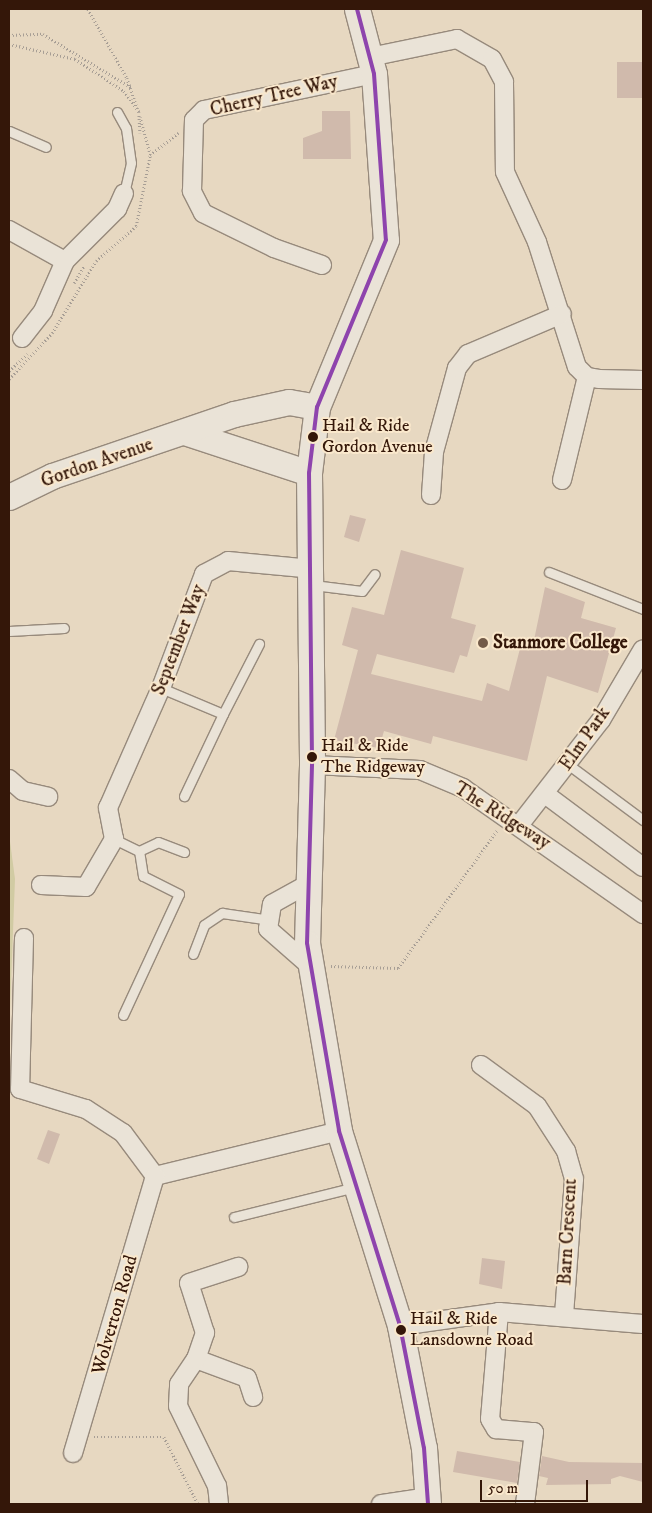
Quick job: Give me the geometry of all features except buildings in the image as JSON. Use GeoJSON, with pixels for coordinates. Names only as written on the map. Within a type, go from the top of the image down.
{"type":"FeatureCollection","features":[{"type":"Feature","properties":{"kind":"street"},"geometry":{"type":"LineString","coordinates":[[357,9],[372,65],[386,240],[317,407],[309,473],[312,577],[312,765],[308,884],[310,965],[339,1131],[400,1326],[424,1448],[428,1501],[381,1504]]}},
{"type":"Feature","properties":{"kind":"street","name":"Cherry Tree Way"},"geometry":{"type":"LineString","coordinates":[[322,265],[274,248],[203,212],[192,191],[194,120],[204,110],[372,65],[457,39],[492,59],[504,82],[505,172],[537,242],[562,314],[570,352],[587,377]]}},
{"type":"Feature","properties":{"kind":"street"},"geometry":{"type":"LineString","coordinates":[[22,338],[43,311],[65,261],[117,209],[124,193]]}},
{"type":"Feature","properties":{"kind":"street"},"geometry":{"type":"LineString","coordinates":[[9,230],[65,261]]}},
{"type":"Feature","properties":{"kind":"street"},"geometry":{"type":"LineString","coordinates":[[431,495],[434,452],[457,368],[468,354],[562,314]]}},
{"type":"Feature","properties":{"kind":"street"},"geometry":{"type":"LineString","coordinates":[[562,480],[587,377],[643,380]]}},
{"type":"Feature","properties":{"kind":"street","name":"Gordon Avenue"},"geometry":{"type":"LineString","coordinates":[[9,497],[52,476],[187,433],[234,414],[289,402],[317,407]]}},
{"type":"Feature","properties":{"kind":"street"},"geometry":{"type":"LineString","coordinates":[[187,433],[309,473]]}},
{"type":"Feature","properties":{"kind":"street","name":"September Way"},"geometry":{"type":"LineString","coordinates":[[114,838],[108,808],[161,688],[204,574],[228,562],[312,577]]}},
{"type":"Feature","properties":{"kind":"street","name":"Elm Park"},"geometry":{"type":"LineString","coordinates":[[514,820],[545,794],[569,765],[643,650]]}},
{"type":"Feature","properties":{"kind":"street","name":"The Ridgeway"},"geometry":{"type":"LineString","coordinates":[[312,765],[420,770],[463,788],[514,820],[643,914]]}},
{"type":"Feature","properties":{"kind":"street"},"geometry":{"type":"LineString","coordinates":[[9,779],[23,790],[48,797]]}},
{"type":"Feature","properties":{"kind":"street"},"geometry":{"type":"LineString","coordinates":[[545,794],[643,867]]}},
{"type":"Feature","properties":{"kind":"street"},"geometry":{"type":"LineString","coordinates":[[41,885],[86,887],[114,838]]}},
{"type":"Feature","properties":{"kind":"street"},"geometry":{"type":"LineString","coordinates":[[308,884],[272,904],[268,929],[310,965]]}},
{"type":"Feature","properties":{"kind":"street"},"geometry":{"type":"LineString","coordinates":[[24,938],[20,1089],[86,1109],[123,1132],[155,1176],[339,1131]]}},
{"type":"Feature","properties":{"kind":"street","name":"Barn Crescent"},"geometry":{"type":"LineString","coordinates":[[481,1065],[537,1106],[566,1151],[574,1178],[564,1316]]}},
{"type":"Feature","properties":{"kind":"street","name":"Wolverton Road"},"geometry":{"type":"LineString","coordinates":[[73,1453],[80,1435],[155,1176]]}},
{"type":"Feature","properties":{"kind":"street"},"geometry":{"type":"LineString","coordinates":[[219,1504],[217,1486],[178,1406],[179,1384],[196,1360],[205,1332],[189,1284],[238,1267]]}},
{"type":"Feature","properties":{"kind":"street"},"geometry":{"type":"LineString","coordinates":[[499,1312],[490,1419],[496,1429],[534,1432],[525,1504]]}},
{"type":"Feature","properties":{"kind":"street"},"geometry":{"type":"LineString","coordinates":[[400,1326],[499,1312],[643,1324]]}},
{"type":"Feature","properties":{"kind":"street"},"geometry":{"type":"LineString","coordinates":[[196,1360],[248,1378],[253,1397]]}},
{"type":"Feature","properties":{"kind":"lane"},"geometry":{"type":"LineString","coordinates":[[117,112],[130,148],[130,175],[124,193]]}},
{"type":"Feature","properties":{"kind":"lane"},"geometry":{"type":"LineString","coordinates":[[9,131],[46,147]]}},
{"type":"Feature","properties":{"kind":"lane"},"geometry":{"type":"LineString","coordinates":[[549,572],[643,609]]}},
{"type":"Feature","properties":{"kind":"lane"},"geometry":{"type":"LineString","coordinates":[[312,577],[362,591],[375,574]]}},
{"type":"Feature","properties":{"kind":"lane"},"geometry":{"type":"LineString","coordinates":[[9,631],[64,628]]}},
{"type":"Feature","properties":{"kind":"lane"},"geometry":{"type":"LineString","coordinates":[[184,796],[259,644]]}},
{"type":"Feature","properties":{"kind":"lane"},"geometry":{"type":"LineString","coordinates":[[161,688],[223,714]]}},
{"type":"Feature","properties":{"kind":"lane"},"geometry":{"type":"LineString","coordinates":[[569,765],[643,820]]}},
{"type":"Feature","properties":{"kind":"lane"},"geometry":{"type":"LineString","coordinates":[[114,838],[140,851]]}},
{"type":"Feature","properties":{"kind":"lane"},"geometry":{"type":"LineString","coordinates":[[140,851],[158,842],[184,852]]}},
{"type":"Feature","properties":{"kind":"lane"},"geometry":{"type":"LineString","coordinates":[[123,1015],[179,894],[144,876],[140,851]]}},
{"type":"Feature","properties":{"kind":"lane"},"geometry":{"type":"LineString","coordinates":[[193,954],[204,925],[222,913],[270,920]]}},
{"type":"Feature","properties":{"kind":"lane"},"geometry":{"type":"LineString","coordinates":[[234,1217],[356,1186]]}},
{"type":"Feature","properties":{"kind":"path"},"geometry":{"type":"LineString","coordinates":[[9,379],[52,333],[96,261],[136,226],[150,155],[132,89],[88,9]]}},
{"type":"Feature","properties":{"kind":"path"},"geometry":{"type":"LineString","coordinates":[[9,35],[44,34],[132,89]]}},
{"type":"Feature","properties":{"kind":"path"},"geometry":{"type":"LineString","coordinates":[[9,44],[75,59],[124,91],[138,112],[140,145]]}},
{"type":"Feature","properties":{"kind":"path"},"geometry":{"type":"LineString","coordinates":[[150,155],[194,120]]}},
{"type":"Feature","properties":{"kind":"path"},"geometry":{"type":"LineString","coordinates":[[72,287],[86,263]]}},
{"type":"Feature","properties":{"kind":"path"},"geometry":{"type":"LineString","coordinates":[[9,371],[39,343],[57,311]]}},
{"type":"Feature","properties":{"kind":"path"},"geometry":{"type":"LineString","coordinates":[[310,965],[398,968],[514,820]]}},
{"type":"Feature","properties":{"kind":"path"},"geometry":{"type":"LineString","coordinates":[[80,1435],[164,1437],[198,1504]]}},
{"type":"Feature","properties":{"kind":"shaded area"},"geometry":{"type":"Polygon","coordinates":[[[9,834],[15,879],[9,1037],[9,834]]]}},
{"type":"Feature","properties":{"kind":"transit line"},"geometry":{"type":"LineString","coordinates":[[357,9],[374,74],[386,240],[317,407],[309,473],[312,765],[307,943],[339,1131],[400,1326],[424,1448],[428,1504]]}},
{"type":"Feature","properties":{"kind":"place","name":"Hail & Ride Gordon Avenue"},"geometry":{"type":"Point","coordinates":[313,437]}},
{"type":"Feature","properties":{"kind":"place","name":"Stanmore College"},"geometry":{"type":"Point","coordinates":[483,643]}},
{"type":"Feature","properties":{"kind":"place","name":"Hail & Ride The Ridgeway"},"geometry":{"type":"Point","coordinates":[312,757]}},
{"type":"Feature","properties":{"kind":"place","name":"Hail & Ride Lansdowne Road"},"geometry":{"type":"Point","coordinates":[401,1330]}}]}
